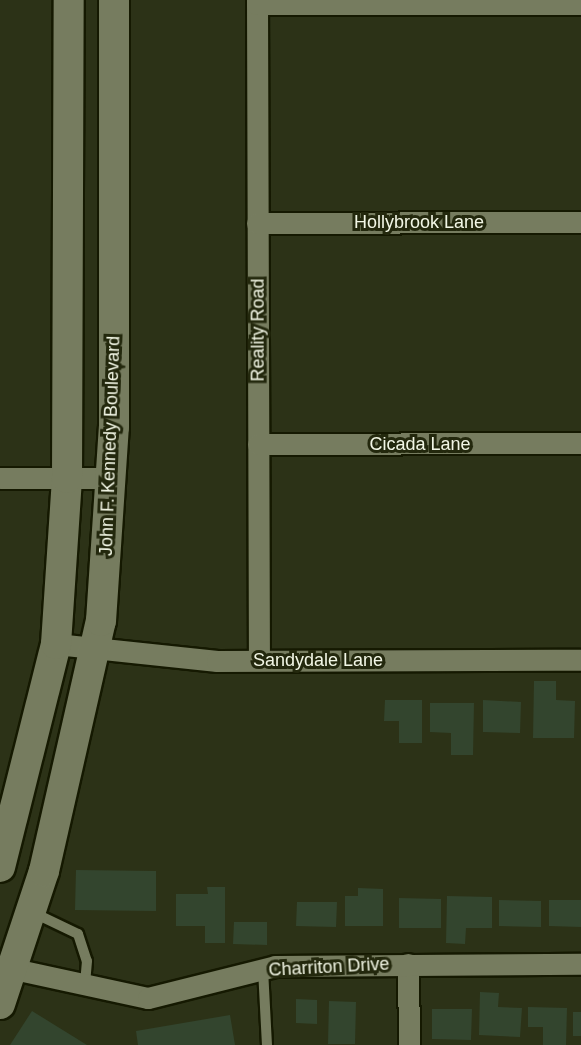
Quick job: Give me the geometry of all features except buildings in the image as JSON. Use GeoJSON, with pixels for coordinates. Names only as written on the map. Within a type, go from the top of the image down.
{"type":"FeatureCollection","features":[{"type":"Feature","properties":{"kind":"main road"},"geometry":{"type":"LineString","coordinates":[[0,867],[56,643],[67,478],[69,0]]}},
{"type":"Feature","properties":{"kind":"main road","name":"John F. Kennedy Boulevard"},"geometry":{"type":"LineString","coordinates":[[0,1004],[7,969],[32,912],[95,649],[113,478],[114,0]]}},
{"type":"Feature","properties":{"kind":"street"},"geometry":{"type":"LineString","coordinates":[[257,2],[581,4]]}},
{"type":"Feature","properties":{"kind":"street","name":"Reality Road"},"geometry":{"type":"LineString","coordinates":[[257,2],[259,660]]}},
{"type":"Feature","properties":{"kind":"street","name":"Hollybrook Lane"},"geometry":{"type":"LineString","coordinates":[[257,223],[581,222]]}},
{"type":"Feature","properties":{"kind":"street","name":"Cicada Lane"},"geometry":{"type":"LineString","coordinates":[[258,444],[581,443]]}},
{"type":"Feature","properties":{"kind":"street"},"geometry":{"type":"LineString","coordinates":[[0,478],[113,478]]}},
{"type":"Feature","properties":{"kind":"street","name":"Sandydale Lane"},"geometry":{"type":"LineString","coordinates":[[56,643],[95,649],[259,660],[581,660]]}},
{"type":"Feature","properties":{"kind":"street"},"geometry":{"type":"LineString","coordinates":[[408,964],[409,1045]]}},
{"type":"Feature","properties":{"kind":"street","name":"Charriton Drive"},"geometry":{"type":"LineString","coordinates":[[7,969],[148,998],[263,969],[408,964],[581,964]]}},
{"type":"Feature","properties":{"kind":"lane"},"geometry":{"type":"LineString","coordinates":[[32,912],[78,934],[88,961],[85,986]]}},
{"type":"Feature","properties":{"kind":"lane"},"geometry":{"type":"LineString","coordinates":[[263,969],[267,1045]]}}]}
